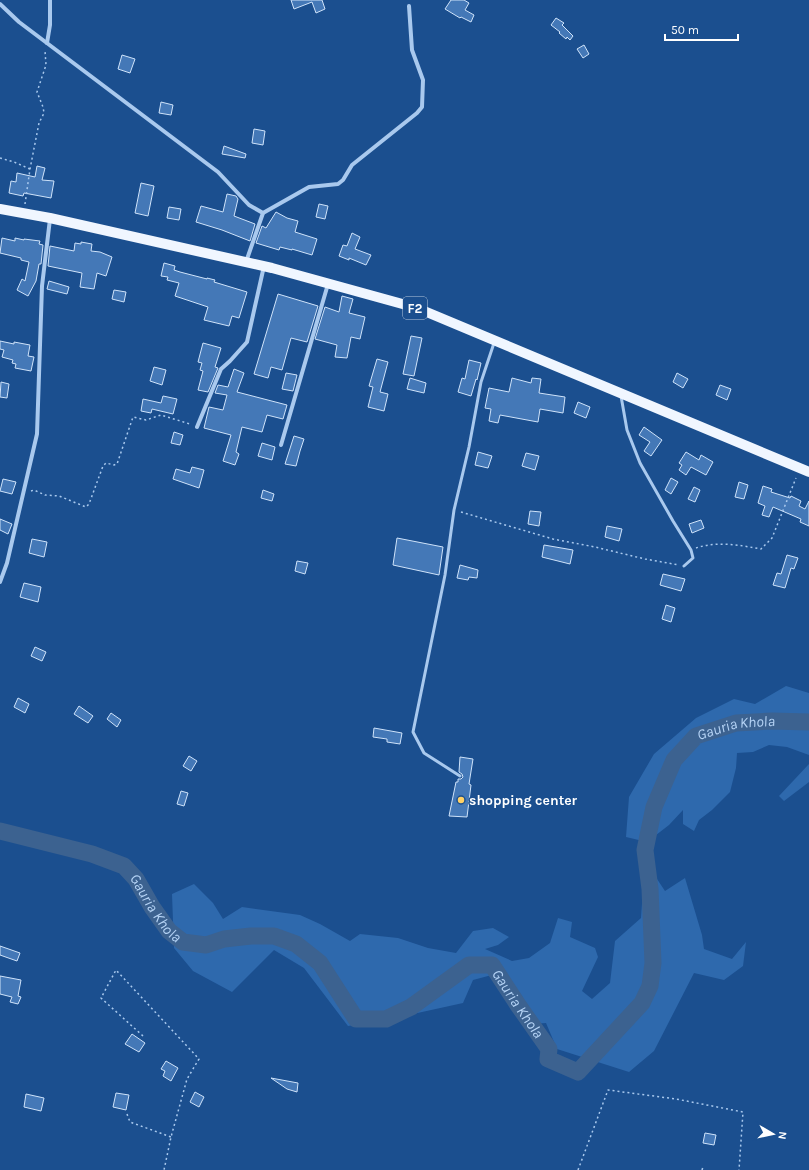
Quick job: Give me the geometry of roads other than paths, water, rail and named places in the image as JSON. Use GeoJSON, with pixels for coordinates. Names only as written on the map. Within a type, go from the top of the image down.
{"type":"FeatureCollection","features":[{"type":"Feature","properties":{"kind":"main road","name":"F2"},"geometry":{"type":"LineString","coordinates":[[0,209],[50,218],[264,266],[417,308],[621,395],[804,470]]}},
{"type":"Feature","properties":{"kind":"street"},"geometry":{"type":"LineString","coordinates":[[47,43],[50,25],[50,0]]}},
{"type":"Feature","properties":{"kind":"street"},"geometry":{"type":"LineString","coordinates":[[0,4],[19,22],[218,172],[249,205],[263,214]]}},
{"type":"Feature","properties":{"kind":"street"},"geometry":{"type":"LineString","coordinates":[[246,262],[263,214],[309,187],[338,184],[343,180],[352,165],[417,113],[422,107],[423,80],[412,50],[409,6]]}},
{"type":"Feature","properties":{"kind":"street"},"geometry":{"type":"LineString","coordinates":[[0,582],[7,563],[37,434],[42,286],[50,218]]}},
{"type":"Feature","properties":{"kind":"street"},"geometry":{"type":"LineString","coordinates":[[198,427],[221,370],[247,342],[264,266]]}},
{"type":"Feature","properties":{"kind":"street"},"geometry":{"type":"LineString","coordinates":[[280,445],[328,284]]}},
{"type":"Feature","properties":{"kind":"lane"},"geometry":{"type":"LineString","coordinates":[[460,776],[424,753],[413,732],[445,575],[454,510],[469,447],[481,382],[495,341]]}},
{"type":"Feature","properties":{"kind":"lane"},"geometry":{"type":"LineString","coordinates":[[621,395],[627,430],[640,463],[691,550],[693,558],[684,566]]}},
{"type":"Feature","properties":{"kind":"waterway","name":"Gauria Khola"},"geometry":{"type":"LineString","coordinates":[[0,831],[92,854],[124,866],[136,879],[152,907],[169,931],[183,942],[206,945],[224,939],[251,936],[274,936],[296,944],[320,963],[356,1019],[386,1019],[411,1007],[469,965],[492,965],[549,1049],[548,1059],[578,1072],[642,1003],[650,986],[653,963],[650,889],[645,850],[654,807],[674,760],[696,736],[736,723],[772,721],[809,722]]}},
{"type":"Feature","properties":{"kind":"place","name":"shopping center"},"geometry":{"type":"Point","coordinates":[461,800]}}]}
